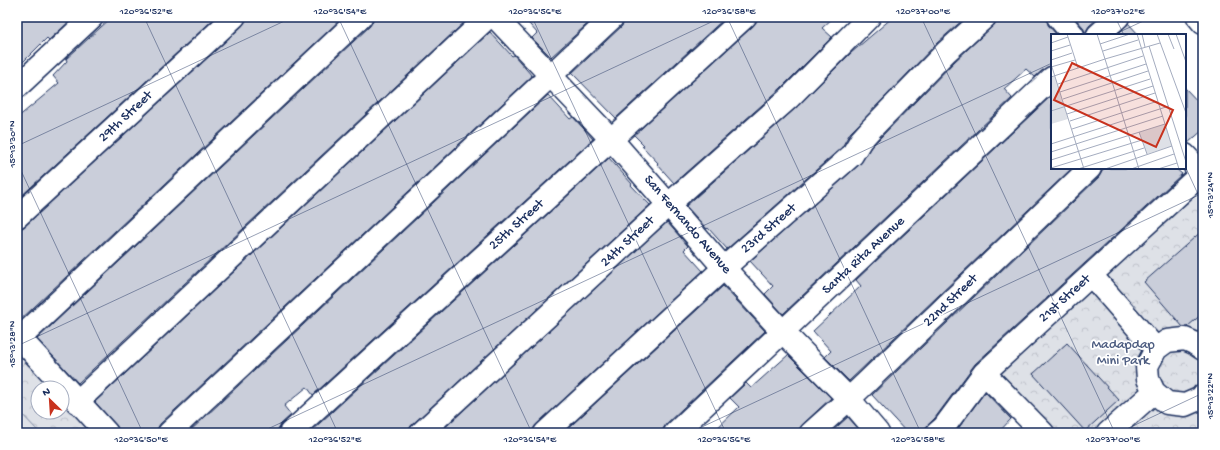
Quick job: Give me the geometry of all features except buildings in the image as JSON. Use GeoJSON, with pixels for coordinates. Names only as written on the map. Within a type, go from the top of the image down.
{"type":"FeatureCollection","features":[{"type":"Feature","properties":{"kind":"street","name":"29th Street"},"geometry":{"type":"LineString","coordinates":[[17,217],[234,17]]}},
{"type":"Feature","properties":{"kind":"street"},"geometry":{"type":"LineString","coordinates":[[107,433],[77,402],[19,336],[361,17]]}},
{"type":"Feature","properties":{"kind":"street"},"geometry":{"type":"LineString","coordinates":[[77,402],[488,17]]}},
{"type":"Feature","properties":{"kind":"street","name":"San Fernando Avenue"},"geometry":{"type":"LineString","coordinates":[[495,17],[611,139],[724,268],[783,332],[849,399],[878,433]]}},
{"type":"Feature","properties":{"kind":"street"},"geometry":{"type":"LineString","coordinates":[[169,433],[613,17]]}},
{"type":"Feature","properties":{"kind":"street","name":"25th Street"},"geometry":{"type":"LineString","coordinates":[[290,433],[745,17]]}},
{"type":"Feature","properties":{"kind":"street","name":"24th Street"},"geometry":{"type":"LineString","coordinates":[[421,433],[669,204],[789,98],[869,17]]}},
{"type":"Feature","properties":{"kind":"street","name":"23rd Street"},"geometry":{"type":"LineString","coordinates":[[545,433],[724,268],[852,155],[861,140],[871,129],[946,52],[986,17]]}},
{"type":"Feature","properties":{"kind":"street"},"geometry":{"type":"LineString","coordinates":[[1058,17],[1072,34]]}},
{"type":"Feature","properties":{"kind":"street"},"geometry":{"type":"LineString","coordinates":[[1099,34],[1118,17]]}},
{"type":"Feature","properties":{"kind":"street"},"geometry":{"type":"LineString","coordinates":[[1198,17],[1203,23]]}},
{"type":"Feature","properties":{"kind":"street"},"geometry":{"type":"LineString","coordinates":[[17,87],[84,20]]}},
{"type":"Feature","properties":{"kind":"street","name":"Santa Rita Avenue"},"geometry":{"type":"LineString","coordinates":[[675,433],[1051,79]]}},
{"type":"Feature","properties":{"kind":"street"},"geometry":{"type":"LineString","coordinates":[[1186,156],[1202,174]]}},
{"type":"Feature","properties":{"kind":"street","name":"22nd Street"},"geometry":{"type":"LineString","coordinates":[[811,433],[849,399],[1089,169]]}},
{"type":"Feature","properties":{"kind":"street","name":"21st Street"},"geometry":{"type":"LineString","coordinates":[[937,433],[944,427],[984,373],[1202,174]]}},
{"type":"Feature","properties":{"kind":"street"},"geometry":{"type":"LineString","coordinates":[[1091,275],[1156,349]]}},
{"type":"Feature","properties":{"kind":"street"},"geometry":{"type":"LineString","coordinates":[[1202,398],[1185,405],[1167,403],[1154,392],[1148,379],[1147,366],[1156,349],[1168,341],[1185,339],[1194,342],[1203,348]]}},
{"type":"Feature","properties":{"kind":"street"},"geometry":{"type":"LineString","coordinates":[[984,373],[1043,433]]}},
{"type":"Feature","properties":{"kind":"street"},"geometry":{"type":"LineString","coordinates":[[1108,433],[1154,392]]}},
{"type":"Feature","properties":{"kind":"green space","name":"Madapdap Mini Park"},"geometry":{"type":"Polygon","coordinates":[[[1203,175],[1203,433],[1042,433],[984,373],[1203,175]]]}},
{"type":"Feature","properties":{"kind":"green space"},"geometry":{"type":"Polygon","coordinates":[[[17,340],[53,380],[30,380],[30,420],[70,420],[70,399],[101,433],[17,433],[17,340]]]}},
{"type":"Feature","properties":{"kind":"green space"},"geometry":{"type":"Polygon","coordinates":[[[17,409],[40,433],[17,433],[17,409]]]}}]}
